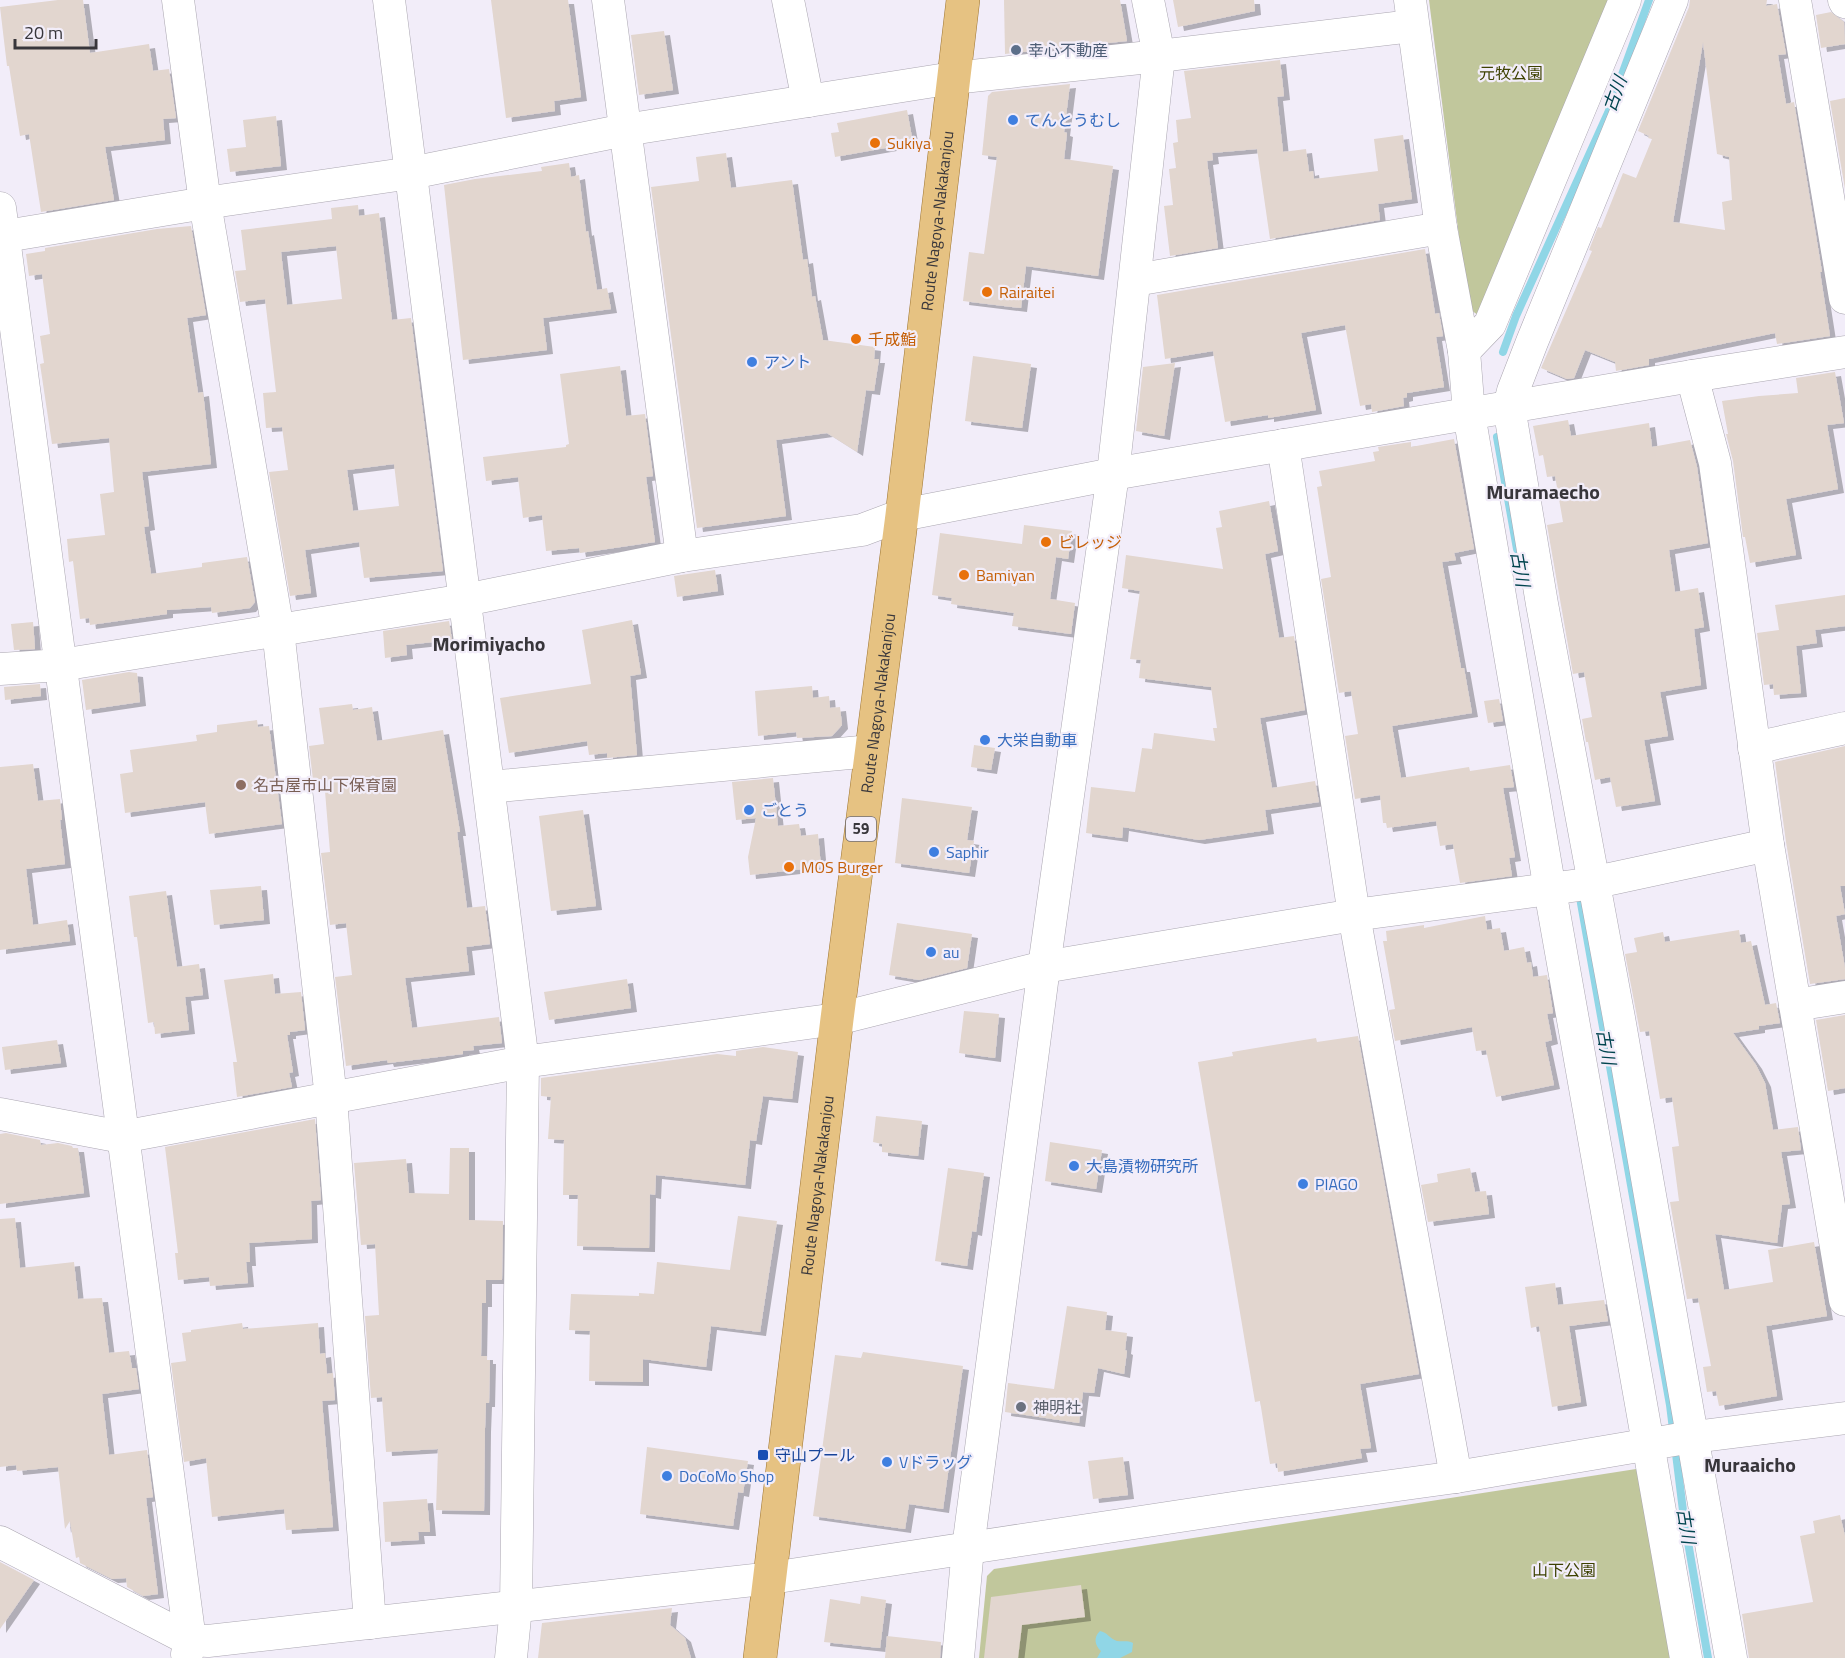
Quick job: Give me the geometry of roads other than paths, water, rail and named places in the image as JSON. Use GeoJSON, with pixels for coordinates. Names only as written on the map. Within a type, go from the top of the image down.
{"type":"FeatureCollection","features":[{"type":"Feature","properties":{"kind":"main road","name":"Route Nagoya-Nakakanjou"},"geometry":{"type":"LineString","coordinates":[[760,1658],[837,1019],[902,515],[963,0]]}},
{"type":"Feature","properties":{"kind":"street"},"geometry":{"type":"LineString","coordinates":[[178,0],[205,203],[278,630],[331,1098],[370,1623]]}},
{"type":"Feature","properties":{"kind":"street"},"geometry":{"type":"LineString","coordinates":[[389,0],[524,1062],[516,1607],[511,1658]]}},
{"type":"Feature","properties":{"kind":"street"},"geometry":{"type":"LineString","coordinates":[[608,0],[682,556]]}},
{"type":"Feature","properties":{"kind":"street"},"geometry":{"type":"LineString","coordinates":[[788,0],[808,101]]}},
{"type":"Feature","properties":{"kind":"street"},"geometry":{"type":"LineString","coordinates":[[958,1658],[968,1548],[1044,967],[1113,474],[1159,56],[1148,0]]}},
{"type":"Feature","properties":{"kind":"street"},"geometry":{"type":"LineString","coordinates":[[1464,351],[1491,324],[1625,0]]}},
{"type":"Feature","properties":{"kind":"street"},"geometry":{"type":"LineString","coordinates":[[1672,0],[1532,342],[1509,407],[1542,604],[1573,886],[1652,1444],[1686,1658]]}},
{"type":"Feature","properties":{"kind":"street"},"geometry":{"type":"LineString","coordinates":[[1795,0],[1845,298]]}},
{"type":"Feature","properties":{"kind":"street"},"geometry":{"type":"LineString","coordinates":[[188,1649],[61,665],[1,228],[205,203],[411,173],[625,130],[953,78],[1159,56],[1411,13],[1441,228],[1464,351],[1469,414],[1573,886],[1690,1438],[1731,1658]]}},
{"type":"Feature","properties":{"kind":"street"},"geometry":{"type":"LineString","coordinates":[[1135,279],[1441,228]]}},
{"type":"Feature","properties":{"kind":"street"},"geometry":{"type":"LineString","coordinates":[[0,669],[61,665],[465,600],[682,556],[862,530],[902,515],[1113,474],[1845,352]]}},
{"type":"Feature","properties":{"kind":"street"},"geometry":{"type":"LineString","coordinates":[[1692,376],[1716,463],[1768,845],[1845,1300]]}},
{"type":"Feature","properties":{"kind":"street"},"geometry":{"type":"LineString","coordinates":[[1283,445],[1354,915],[1456,1477]]}},
{"type":"Feature","properties":{"kind":"street"},"geometry":{"type":"LineString","coordinates":[[1754,748],[1845,728]]}},
{"type":"Feature","properties":{"kind":"street"},"geometry":{"type":"LineString","coordinates":[[489,787],[871,751]]}},
{"type":"Feature","properties":{"kind":"street"},"geometry":{"type":"LineString","coordinates":[[0,1114],[122,1137],[524,1062],[837,1019],[1044,967],[1354,915],[1573,886],[1768,845]]}},
{"type":"Feature","properties":{"kind":"street"},"geometry":{"type":"LineString","coordinates":[[1795,1005],[1845,997]]}},
{"type":"Feature","properties":{"kind":"street"},"geometry":{"type":"LineString","coordinates":[[188,1649],[208,1641],[771,1578],[1456,1477],[1690,1438],[1845,1418]]}},
{"type":"Feature","properties":{"kind":"street"},"geometry":{"type":"LineString","coordinates":[[0,1542],[188,1649]]}},
{"type":"Feature","properties":{"kind":"water"},"geometry":{"type":"Polygon","coordinates":[[[1100,1631],[1117,1641],[1133,1643],[1132,1652],[1120,1658],[1097,1658],[1101,1651],[1096,1644],[1100,1631]]]}},
{"type":"Feature","properties":{"kind":"waterway","name":"古川"},"geometry":{"type":"LineString","coordinates":[[1503,352],[1516,316],[1608,113],[1649,0]]}},
{"type":"Feature","properties":{"kind":"waterway","name":"古川"},"geometry":{"type":"LineString","coordinates":[[1497,437],[1517,549]]}},
{"type":"Feature","properties":{"kind":"waterway","name":"古川"},"geometry":{"type":"LineString","coordinates":[[1579,892],[1670,1405],[1684,1519],[1708,1658]]}},
{"type":"Feature","properties":{"kind":"place","name":"幸心不動産"},"geometry":{"type":"Point","coordinates":[1016,50]}},
{"type":"Feature","properties":{"kind":"place","name":"てんとうむし"},"geometry":{"type":"Point","coordinates":[1013,120]}},
{"type":"Feature","properties":{"kind":"place","name":"Sukiya"},"geometry":{"type":"Point","coordinates":[875,143]}},
{"type":"Feature","properties":{"kind":"place","name":"Rairaitei"},"geometry":{"type":"Point","coordinates":[987,292]}},
{"type":"Feature","properties":{"kind":"place","name":"千成鮨"},"geometry":{"type":"Point","coordinates":[856,339]}},
{"type":"Feature","properties":{"kind":"place","name":"アント"},"geometry":{"type":"Point","coordinates":[752,362]}},
{"type":"Feature","properties":{"kind":"place","name":"ビレッジ"},"geometry":{"type":"Point","coordinates":[1046,542]}},
{"type":"Feature","properties":{"kind":"place","name":"Bamiyan"},"geometry":{"type":"Point","coordinates":[964,575]}},
{"type":"Feature","properties":{"kind":"place","name":"大栄自動車"},"geometry":{"type":"Point","coordinates":[985,740]}},
{"type":"Feature","properties":{"kind":"place","name":"名古屋市山下保育園"},"geometry":{"type":"Point","coordinates":[241,785]}},
{"type":"Feature","properties":{"kind":"place","name":"ごとう"},"geometry":{"type":"Point","coordinates":[749,810]}},
{"type":"Feature","properties":{"kind":"place","name":"Saphir"},"geometry":{"type":"Point","coordinates":[934,852]}},
{"type":"Feature","properties":{"kind":"place","name":"MOS Burger"},"geometry":{"type":"Point","coordinates":[789,867]}},
{"type":"Feature","properties":{"kind":"place","name":"au"},"geometry":{"type":"Point","coordinates":[931,952]}},
{"type":"Feature","properties":{"kind":"place","name":"大島漬物研究所"},"geometry":{"type":"Point","coordinates":[1074,1166]}},
{"type":"Feature","properties":{"kind":"place","name":"PIAGO"},"geometry":{"type":"Point","coordinates":[1303,1184]}},
{"type":"Feature","properties":{"kind":"place","name":"神明社"},"geometry":{"type":"Point","coordinates":[1021,1407]}},
{"type":"Feature","properties":{"kind":"place","name":"守山プール"},"geometry":{"type":"Point","coordinates":[763,1455]}},
{"type":"Feature","properties":{"kind":"place","name":"Vドラッグ"},"geometry":{"type":"Point","coordinates":[887,1462]}},
{"type":"Feature","properties":{"kind":"place","name":"DoCoMo Shop"},"geometry":{"type":"Point","coordinates":[667,1476]}},
{"type":"Feature","properties":{"kind":"district","name":"Muramaecho"},"geometry":{"type":"Point","coordinates":[1543,492]}},
{"type":"Feature","properties":{"kind":"district","name":"Morimiyacho"},"geometry":{"type":"Point","coordinates":[489,644]}},
{"type":"Feature","properties":{"kind":"district","name":"Muraaicho"},"geometry":{"type":"Point","coordinates":[1750,1465]}},
{"type":"Feature","properties":{"kind":"park label","name":"元牧公園"},"geometry":{"type":"Point","coordinates":[1511,73]}},
{"type":"Feature","properties":{"kind":"park label","name":"山下公園"},"geometry":{"type":"Point","coordinates":[1564,1570]}}]}
